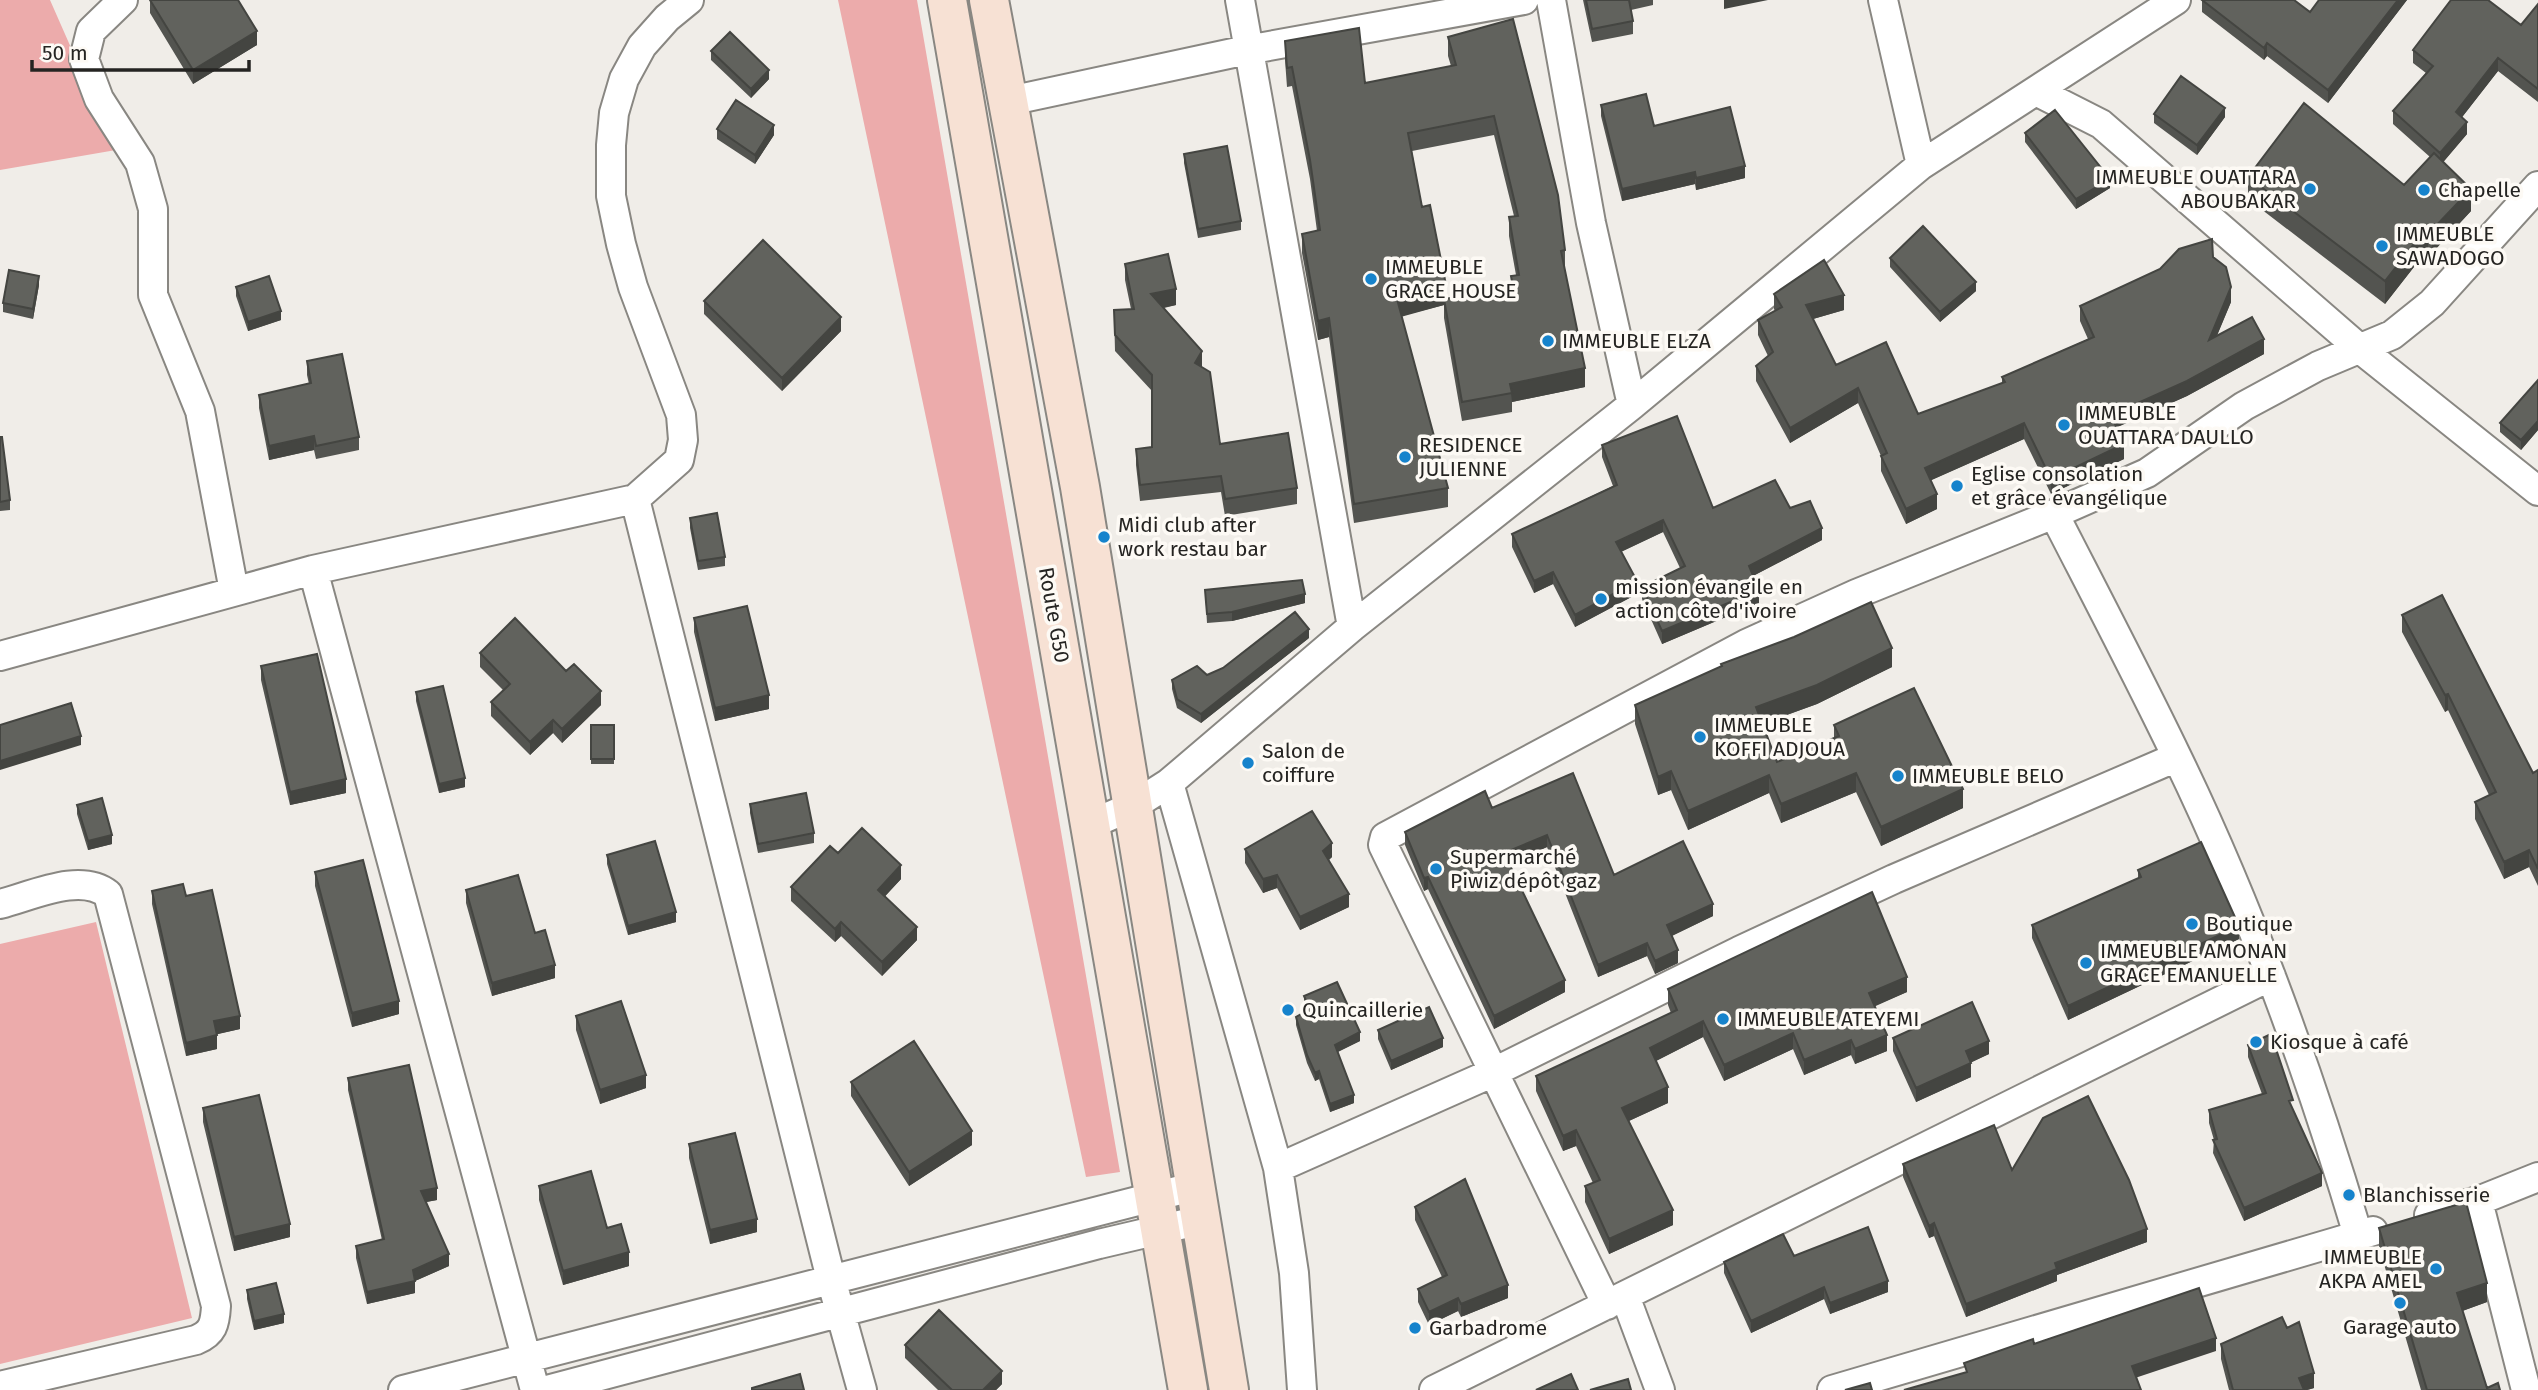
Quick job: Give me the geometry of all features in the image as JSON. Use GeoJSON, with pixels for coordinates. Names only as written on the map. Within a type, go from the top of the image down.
{"type":"FeatureCollection","features":[{"type":"Feature","properties":{"kind":"street"},"geometry":{"type":"LineString","coordinates":[[123,0],[91,31],[84,59],[99,99],[140,163],[153,209],[153,295],[200,411],[234,591]]}},
{"type":"Feature","properties":{"kind":"street"},"geometry":{"type":"LineString","coordinates":[[0,656],[313,570],[635,499],[679,460],[683,440],[681,415],[633,287],[611,196],[614,113],[624,79],[642,46],[667,18],[689,0]]}},
{"type":"Feature","properties":{"kind":"street","name":"Route G50"},"geometry":{"type":"LineString","coordinates":[[947,0],[1188,1390]]}},
{"type":"Feature","properties":{"kind":"street"},"geometry":{"type":"LineString","coordinates":[[989,0],[1080,487],[1229,1390]]}},
{"type":"Feature","properties":{"kind":"street"},"geometry":{"type":"LineString","coordinates":[[1240,0],[1352,627]]}},
{"type":"Feature","properties":{"kind":"street"},"geometry":{"type":"LineString","coordinates":[[1009,101],[1247,50],[1524,0]]}},
{"type":"Feature","properties":{"kind":"street"},"geometry":{"type":"LineString","coordinates":[[1551,0],[1591,223],[1632,405]]}},
{"type":"Feature","properties":{"kind":"street"},"geometry":{"type":"LineString","coordinates":[[1882,0],[1921,165]]}},
{"type":"Feature","properties":{"kind":"street"},"geometry":{"type":"LineString","coordinates":[[1089,825],[1133,806],[1168,783],[1352,627],[1632,405],[1921,165],[2176,0]]}},
{"type":"Feature","properties":{"kind":"street"},"geometry":{"type":"LineString","coordinates":[[2036,91],[2101,124],[2359,348],[2538,492]]}},
{"type":"Feature","properties":{"kind":"street"},"geometry":{"type":"LineString","coordinates":[[1660,1390],[1616,1301],[1492,1073],[1383,845],[1385,837],[1746,644],[1856,594],[2054,514],[2147,473],[2244,405],[2359,348],[2392,335],[2414,321],[2538,186]]}},
{"type":"Feature","properties":{"kind":"street"},"geometry":{"type":"LineString","coordinates":[[635,499],[831,1279],[862,1390]]}},
{"type":"Feature","properties":{"kind":"street"},"geometry":{"type":"LineString","coordinates":[[2054,514],[2177,757],[2271,976],[2309,1080],[2357,1235]]}},
{"type":"Feature","properties":{"kind":"street"},"geometry":{"type":"LineString","coordinates":[[313,570],[535,1390]]}},
{"type":"Feature","properties":{"kind":"street"},"geometry":{"type":"LineString","coordinates":[[1278,1168],[1492,1073],[1739,951],[1894,879],[2177,757]]}},
{"type":"Feature","properties":{"kind":"street"},"geometry":{"type":"LineString","coordinates":[[1168,783],[1278,1168],[1294,1273],[1302,1390]]}},
{"type":"Feature","properties":{"kind":"street"},"geometry":{"type":"LineString","coordinates":[[0,904],[83,883],[98,887],[108,894],[216,1306],[215,1325],[207,1336],[0,1386]]}},
{"type":"Feature","properties":{"kind":"street"},"geometry":{"type":"LineString","coordinates":[[1434,1390],[2271,976]]}},
{"type":"Feature","properties":{"kind":"street"},"geometry":{"type":"LineString","coordinates":[[1832,1390],[2479,1201],[2538,1177]]}},
{"type":"Feature","properties":{"kind":"street"},"geometry":{"type":"LineString","coordinates":[[2479,1201],[2526,1390]]}},
{"type":"Feature","properties":{"kind":"street"},"geometry":{"type":"LineString","coordinates":[[403,1390],[831,1279],[1199,1205]]}},
{"type":"Feature","properties":{"kind":"street"},"geometry":{"type":"LineString","coordinates":[[547,1390],[841,1312],[1156,1214]]}},
{"type":"Feature","properties":{"kind":"shaded area"},"geometry":{"type":"Polygon","coordinates":[[[0,0],[50,0],[116,150],[0,170],[0,0]]]}},
{"type":"Feature","properties":{"kind":"shaded area"},"geometry":{"type":"Polygon","coordinates":[[[838,0],[917,0],[1120,1172],[1086,1177],[838,0]]]}},
{"type":"Feature","properties":{"kind":"shaded area"},"geometry":{"type":"Polygon","coordinates":[[[96,922],[192,1318],[0,1364],[0,944],[96,922]]]}},
{"type":"Feature","properties":{"kind":"building"},"geometry":{"type":"Polygon","coordinates":[[[150,0],[238,0],[257,31],[193,70],[150,0]]]}},
{"type":"Feature","properties":{"kind":"building"},"geometry":{"type":"Polygon","coordinates":[[[1586,0],[1629,0],[1633,21],[1592,29],[1586,0]]]}},
{"type":"Feature","properties":{"kind":"building"},"geometry":{"type":"Polygon","coordinates":[[[2202,0],[2294,0],[2310,12],[2319,0],[2398,0],[2328,90],[2267,43],[2264,48],[2202,0]]]}},
{"type":"Feature","properties":{"kind":"building"},"geometry":{"type":"Polygon","coordinates":[[[2451,0],[2488,0],[2521,25],[2538,4],[2538,89],[2498,58],[2456,112],[2467,122],[2440,153],[2393,111],[2433,66],[2413,50],[2451,0]]]}},
{"type":"Feature","properties":{"kind":"building"},"geometry":{"type":"Polygon","coordinates":[[[1513,19],[1558,195],[1565,250],[1561,251],[1585,368],[1510,384],[1512,393],[1462,402],[1444,299],[1513,287],[1511,276],[1519,275],[1509,217],[1518,216],[1494,116],[1408,133],[1422,207],[1430,205],[1446,285],[1397,299],[1448,488],[1354,504],[1329,318],[1318,321],[1302,234],[1320,230],[1292,67],[1287,68],[1285,41],[1359,28],[1365,83],[1456,65],[1448,37],[1513,19]]]}},
{"type":"Feature","properties":{"kind":"building"},"geometry":{"type":"Polygon","coordinates":[[[730,32],[769,70],[751,89],[711,51],[730,32]]]}},
{"type":"Feature","properties":{"kind":"building"},"geometry":{"type":"Polygon","coordinates":[[[2181,76],[2225,108],[2197,145],[2154,114],[2181,76]]]}},
{"type":"Feature","properties":{"kind":"building"},"geometry":{"type":"Polygon","coordinates":[[[1646,94],[1654,126],[1730,107],[1745,166],[1696,178],[1695,172],[1622,189],[1601,105],[1646,94]]]}},
{"type":"Feature","properties":{"kind":"building"},"geometry":{"type":"Polygon","coordinates":[[[736,100],[774,125],[755,155],[717,129],[736,100]]]}},
{"type":"Feature","properties":{"kind":"building"},"geometry":{"type":"Polygon","coordinates":[[[2304,103],[2404,185],[2434,153],[2471,189],[2432,230],[2428,226],[2385,281],[2248,177],[2304,103]]]}},
{"type":"Feature","properties":{"kind":"building"},"geometry":{"type":"Polygon","coordinates":[[[2055,110],[2110,179],[2076,199],[2025,133],[2055,110]]]}},
{"type":"Feature","properties":{"kind":"building"},"geometry":{"type":"Polygon","coordinates":[[[1227,146],[1241,221],[1198,229],[1184,154],[1227,146]]]}},
{"type":"Feature","properties":{"kind":"building"},"geometry":{"type":"Polygon","coordinates":[[[1923,226],[1976,282],[1940,312],[1890,258],[1923,226]]]}},
{"type":"Feature","properties":{"kind":"building"},"geometry":{"type":"Polygon","coordinates":[[[2212,239],[2213,257],[2226,267],[2231,287],[2209,340],[2252,317],[2264,339],[2187,381],[2111,415],[2124,444],[2051,479],[2024,423],[1925,468],[1937,494],[1906,509],[1881,456],[1887,453],[1858,388],[1790,428],[1756,366],[1773,352],[1758,320],[1782,307],[1774,294],[1824,260],[1844,295],[1806,305],[1836,365],[1886,342],[1918,414],[2005,382],[2002,377],[2094,337],[2080,306],[2160,269],[2179,249],[2212,239]]]}},
{"type":"Feature","properties":{"kind":"building"},"geometry":{"type":"Polygon","coordinates":[[[763,240],[841,317],[782,378],[704,301],[763,240]]]}},
{"type":"Feature","properties":{"kind":"building"},"geometry":{"type":"Polygon","coordinates":[[[1168,254],[1176,289],[1151,294],[1202,351],[1195,363],[1210,372],[1220,444],[1288,433],[1297,488],[1225,499],[1221,476],[1140,485],[1136,449],[1152,447],[1152,375],[1115,335],[1114,310],[1134,309],[1125,264],[1168,254]]]}},
{"type":"Feature","properties":{"kind":"building"},"geometry":{"type":"Polygon","coordinates":[[[9,270],[39,276],[33,309],[3,303],[9,270]]]}},
{"type":"Feature","properties":{"kind":"building"},"geometry":{"type":"Polygon","coordinates":[[[269,276],[281,311],[248,322],[236,287],[269,276]]]}},
{"type":"Feature","properties":{"kind":"building"},"geometry":{"type":"Polygon","coordinates":[[[342,354],[359,437],[316,446],[314,436],[269,446],[259,395],[311,383],[307,361],[342,354]]]}},
{"type":"Feature","properties":{"kind":"building"},"geometry":{"type":"Polygon","coordinates":[[[2538,380],[2538,421],[2521,440],[2500,423],[2538,380]]]}},
{"type":"Feature","properties":{"kind":"building"},"geometry":{"type":"Polygon","coordinates":[[[1677,416],[1713,508],[1775,480],[1790,508],[1810,501],[1822,528],[1749,566],[1759,590],[1662,631],[1642,587],[1685,566],[1663,520],[1616,542],[1637,581],[1575,615],[1553,572],[1534,581],[1512,534],[1617,485],[1602,445],[1677,416]]]}},
{"type":"Feature","properties":{"kind":"building"},"geometry":{"type":"Polygon","coordinates":[[[0,437],[10,500],[0,502],[0,437]]]}},
{"type":"Feature","properties":{"kind":"building"},"geometry":{"type":"Polygon","coordinates":[[[717,513],[725,557],[698,561],[690,518],[717,513]]]}},
{"type":"Feature","properties":{"kind":"building"},"geometry":{"type":"Polygon","coordinates":[[[1302,580],[1305,594],[1232,612],[1207,614],[1205,590],[1302,580]]]}},
{"type":"Feature","properties":{"kind":"building"},"geometry":{"type":"Polygon","coordinates":[[[2442,595],[2533,773],[2538,770],[2538,869],[2529,850],[2504,862],[2475,802],[2496,792],[2448,694],[2445,695],[2402,615],[2442,595]]]}},
{"type":"Feature","properties":{"kind":"building"},"geometry":{"type":"Polygon","coordinates":[[[1871,602],[1892,648],[1817,685],[1756,707],[1777,762],[1839,736],[1834,725],[1914,688],[1963,789],[1881,827],[1856,773],[1781,804],[1769,775],[1688,811],[1671,771],[1658,777],[1635,705],[1722,666],[1721,664],[1794,637],[1871,602]]]}},
{"type":"Feature","properties":{"kind":"building"},"geometry":{"type":"Polygon","coordinates":[[[747,606],[769,695],[715,708],[694,618],[747,606]]]}},
{"type":"Feature","properties":{"kind":"building"},"geometry":{"type":"Polygon","coordinates":[[[1295,612],[1309,629],[1201,714],[1177,699],[1172,680],[1197,666],[1207,675],[1223,668],[1295,612]]]}},
{"type":"Feature","properties":{"kind":"building"},"geometry":{"type":"Polygon","coordinates":[[[515,618],[566,671],[574,664],[601,691],[562,729],[553,720],[530,742],[491,702],[510,684],[480,653],[515,618]]]}},
{"type":"Feature","properties":{"kind":"building"},"geometry":{"type":"Polygon","coordinates":[[[317,654],[346,779],[290,792],[261,666],[317,654]]]}},
{"type":"Feature","properties":{"kind":"building"},"geometry":{"type":"Polygon","coordinates":[[[443,686],[465,778],[439,784],[416,692],[443,686]]]}},
{"type":"Feature","properties":{"kind":"building"},"geometry":{"type":"Polygon","coordinates":[[[71,703],[81,736],[0,761],[0,725],[71,703]]]}},
{"type":"Feature","properties":{"kind":"building"},"geometry":{"type":"Polygon","coordinates":[[[591,725],[614,725],[614,759],[591,759],[591,725]]]}},
{"type":"Feature","properties":{"kind":"building"},"geometry":{"type":"Polygon","coordinates":[[[1573,773],[1614,875],[1683,841],[1713,904],[1667,925],[1678,950],[1655,961],[1647,943],[1598,965],[1547,835],[1504,853],[1565,980],[1494,1016],[1428,877],[1424,878],[1405,832],[1485,791],[1492,808],[1573,773]]]}},
{"type":"Feature","properties":{"kind":"building"},"geometry":{"type":"Polygon","coordinates":[[[806,793],[814,833],[758,844],[750,804],[806,793]]]}},
{"type":"Feature","properties":{"kind":"building"},"geometry":{"type":"Polygon","coordinates":[[[102,798],[112,835],[88,841],[77,805],[102,798]]]}},
{"type":"Feature","properties":{"kind":"building"},"geometry":{"type":"Polygon","coordinates":[[[1312,811],[1332,843],[1323,851],[1349,894],[1300,917],[1277,875],[1263,879],[1245,849],[1312,811]]]}},
{"type":"Feature","properties":{"kind":"building"},"geometry":{"type":"Polygon","coordinates":[[[862,828],[901,865],[878,890],[917,927],[882,962],[841,922],[835,929],[791,887],[830,846],[838,853],[862,828]]]}},
{"type":"Feature","properties":{"kind":"building"},"geometry":{"type":"Polygon","coordinates":[[[655,841],[676,912],[628,926],[607,855],[655,841]]]}},
{"type":"Feature","properties":{"kind":"building"},"geometry":{"type":"Polygon","coordinates":[[[2201,842],[2239,926],[2068,1006],[2032,925],[2141,877],[2138,870],[2201,842]]]}},
{"type":"Feature","properties":{"kind":"building"},"geometry":{"type":"Polygon","coordinates":[[[363,860],[399,1001],[352,1013],[315,872],[363,860]]]}},
{"type":"Feature","properties":{"kind":"building"},"geometry":{"type":"Polygon","coordinates":[[[518,875],[535,933],[545,930],[555,965],[492,983],[466,890],[518,875]]]}},
{"type":"Feature","properties":{"kind":"building"},"geometry":{"type":"Polygon","coordinates":[[[183,884],[186,896],[212,890],[240,1016],[214,1021],[217,1035],[186,1043],[152,891],[183,884]]]}},
{"type":"Feature","properties":{"kind":"building"},"geometry":{"type":"Polygon","coordinates":[[[1872,892],[1907,977],[1869,993],[1887,1035],[1855,1049],[1851,1040],[1804,1060],[1793,1033],[1724,1065],[1703,1021],[1650,1048],[1668,1087],[1622,1108],[1673,1210],[1609,1239],[1585,1186],[1600,1180],[1576,1130],[1563,1136],[1536,1076],[1677,1010],[1668,989],[1872,892]]]}},
{"type":"Feature","properties":{"kind":"building"},"geometry":{"type":"Polygon","coordinates":[[[1337,982],[1360,1032],[1335,1045],[1354,1095],[1330,1104],[1319,1071],[1315,1073],[1307,1055],[1296,1017],[1310,1009],[1304,996],[1337,982]]]}},
{"type":"Feature","properties":{"kind":"building"},"geometry":{"type":"Polygon","coordinates":[[[621,1001],[646,1075],[600,1090],[576,1016],[621,1001]]]}},
{"type":"Feature","properties":{"kind":"building"},"geometry":{"type":"Polygon","coordinates":[[[1972,1002],[1989,1041],[1966,1051],[1971,1063],[1916,1088],[1893,1038],[1972,1002]]]}},
{"type":"Feature","properties":{"kind":"building"},"geometry":{"type":"Polygon","coordinates":[[[1429,1007],[1443,1038],[1391,1061],[1378,1030],[1429,1007]]]}},
{"type":"Feature","properties":{"kind":"building"},"geometry":{"type":"Polygon","coordinates":[[[2271,1034],[2293,1100],[2289,1101],[2322,1173],[2244,1208],[2213,1140],[2217,1139],[2209,1110],[2266,1093],[2248,1045],[2271,1034]]]}},
{"type":"Feature","properties":{"kind":"building"},"geometry":{"type":"Polygon","coordinates":[[[914,1041],[972,1131],[909,1172],[851,1082],[914,1041]]]}},
{"type":"Feature","properties":{"kind":"building"},"geometry":{"type":"Polygon","coordinates":[[[409,1065],[437,1188],[421,1191],[449,1254],[413,1270],[415,1281],[367,1292],[356,1246],[384,1239],[348,1078],[409,1065]]]}},
{"type":"Feature","properties":{"kind":"building"},"geometry":{"type":"Polygon","coordinates":[[[259,1095],[290,1224],[234,1237],[203,1108],[259,1095]]]}},
{"type":"Feature","properties":{"kind":"building"},"geometry":{"type":"Polygon","coordinates":[[[2088,1096],[2129,1180],[2147,1229],[2055,1263],[2057,1269],[1966,1304],[1934,1223],[1929,1226],[1903,1164],[1994,1125],[2012,1170],[2043,1118],[2088,1096]]]}},
{"type":"Feature","properties":{"kind":"building"},"geometry":{"type":"Polygon","coordinates":[[[735,1133],[757,1219],[710,1230],[689,1144],[735,1133]]]}},
{"type":"Feature","properties":{"kind":"building"},"geometry":{"type":"Polygon","coordinates":[[[591,1171],[607,1228],[621,1224],[629,1252],[563,1271],[539,1186],[591,1171]]]}},
{"type":"Feature","properties":{"kind":"building"},"geometry":{"type":"Polygon","coordinates":[[[1465,1179],[1508,1285],[1461,1304],[1458,1298],[1429,1312],[1418,1289],[1447,1275],[1415,1207],[1465,1179]]]}},
{"type":"Feature","properties":{"kind":"building"},"geometry":{"type":"Polygon","coordinates":[[[2466,1202],[2487,1283],[2457,1293],[2487,1388],[2498,1383],[2500,1390],[2427,1390],[2379,1228],[2466,1202]]]}},
{"type":"Feature","properties":{"kind":"building"},"geometry":{"type":"Polygon","coordinates":[[[1868,1227],[1888,1281],[1830,1303],[1824,1287],[1751,1321],[1724,1262],[1783,1234],[1794,1256],[1868,1227]]]}},
{"type":"Feature","properties":{"kind":"building"},"geometry":{"type":"Polygon","coordinates":[[[276,1283],[284,1314],[254,1321],[247,1290],[276,1283]]]}},
{"type":"Feature","properties":{"kind":"building"},"geometry":{"type":"Polygon","coordinates":[[[2199,1288],[2216,1338],[2132,1366],[2141,1390],[1904,1390],[1967,1372],[1964,1363],[2033,1339],[2034,1344],[2199,1288]]]}},
{"type":"Feature","properties":{"kind":"building"},"geometry":{"type":"Polygon","coordinates":[[[939,1310],[1002,1371],[983,1390],[952,1390],[905,1345],[939,1310]]]}},
{"type":"Feature","properties":{"kind":"building"},"geometry":{"type":"Polygon","coordinates":[[[2282,1317],[2287,1328],[2299,1322],[2314,1373],[2299,1378],[2304,1390],[2233,1390],[2221,1344],[2282,1317]]]}},
{"type":"Feature","properties":{"kind":"building"},"geometry":{"type":"Polygon","coordinates":[[[800,1374],[804,1390],[752,1390],[752,1388],[800,1374]]]}},
{"type":"Feature","properties":{"kind":"building"},"geometry":{"type":"Polygon","coordinates":[[[1571,1374],[1578,1390],[1536,1390],[1571,1374]]]}},
{"type":"Feature","properties":{"kind":"building"},"geometry":{"type":"Polygon","coordinates":[[[1628,1379],[1631,1390],[1590,1390],[1628,1379]]]}},
{"type":"Feature","properties":{"kind":"building"},"geometry":{"type":"Polygon","coordinates":[[[1870,1383],[1872,1390],[1845,1390],[1870,1383]]]}},
{"type":"Feature","properties":{"kind":"place","name":"IMMEUBLE OUATTARA ABOUBAKAR"},"geometry":{"type":"Point","coordinates":[2310,189]}},
{"type":"Feature","properties":{"kind":"place","name":"Chapelle"},"geometry":{"type":"Point","coordinates":[2424,190]}},
{"type":"Feature","properties":{"kind":"place","name":"IMMEUBLE SAWADOGO"},"geometry":{"type":"Point","coordinates":[2382,246]}},
{"type":"Feature","properties":{"kind":"place","name":"IMMEUBLE GRACE HOUSE"},"geometry":{"type":"Point","coordinates":[1371,279]}},
{"type":"Feature","properties":{"kind":"place","name":"IMMEUBLE ELZA"},"geometry":{"type":"Point","coordinates":[1548,341]}},
{"type":"Feature","properties":{"kind":"place","name":"IMMEUBLE OUATTARA DAULLO"},"geometry":{"type":"Point","coordinates":[2064,425]}},
{"type":"Feature","properties":{"kind":"place","name":"RESIDENCE JULIENNE"},"geometry":{"type":"Point","coordinates":[1405,457]}},
{"type":"Feature","properties":{"kind":"place","name":"Eglise consolation et grâce évangélique"},"geometry":{"type":"Point","coordinates":[1957,486]}},
{"type":"Feature","properties":{"kind":"place","name":"Midi club after work restau bar"},"geometry":{"type":"Point","coordinates":[1104,537]}},
{"type":"Feature","properties":{"kind":"place","name":"mission évangile en action côte d'ivoire"},"geometry":{"type":"Point","coordinates":[1601,599]}},
{"type":"Feature","properties":{"kind":"place","name":"IMMEUBLE KOFFI ADJOUA"},"geometry":{"type":"Point","coordinates":[1700,737]}},
{"type":"Feature","properties":{"kind":"place","name":"Salon de coiffure"},"geometry":{"type":"Point","coordinates":[1248,763]}},
{"type":"Feature","properties":{"kind":"place","name":"IMMEUBLE BELO"},"geometry":{"type":"Point","coordinates":[1898,776]}},
{"type":"Feature","properties":{"kind":"place","name":"Supermarché Piwiz dépôt gaz"},"geometry":{"type":"Point","coordinates":[1436,869]}},
{"type":"Feature","properties":{"kind":"place","name":"Boutique"},"geometry":{"type":"Point","coordinates":[2192,924]}},
{"type":"Feature","properties":{"kind":"place","name":"IMMEUBLE AMONAN GRACE EMANUELLE"},"geometry":{"type":"Point","coordinates":[2086,963]}},
{"type":"Feature","properties":{"kind":"place","name":"Quincaillerie"},"geometry":{"type":"Point","coordinates":[1288,1010]}},
{"type":"Feature","properties":{"kind":"place","name":"IMMEUBLE ATEYEMI"},"geometry":{"type":"Point","coordinates":[1723,1019]}},
{"type":"Feature","properties":{"kind":"place","name":"Kiosque à café"},"geometry":{"type":"Point","coordinates":[2256,1042]}},
{"type":"Feature","properties":{"kind":"place","name":"Blanchisserie"},"geometry":{"type":"Point","coordinates":[2349,1195]}},
{"type":"Feature","properties":{"kind":"place","name":"IMMEUBLE AKPA AMEL"},"geometry":{"type":"Point","coordinates":[2436,1269]}},
{"type":"Feature","properties":{"kind":"place","name":"Garage auto"},"geometry":{"type":"Point","coordinates":[2400,1303]}},
{"type":"Feature","properties":{"kind":"place","name":"Garbadrome"},"geometry":{"type":"Point","coordinates":[1415,1328]}}]}
